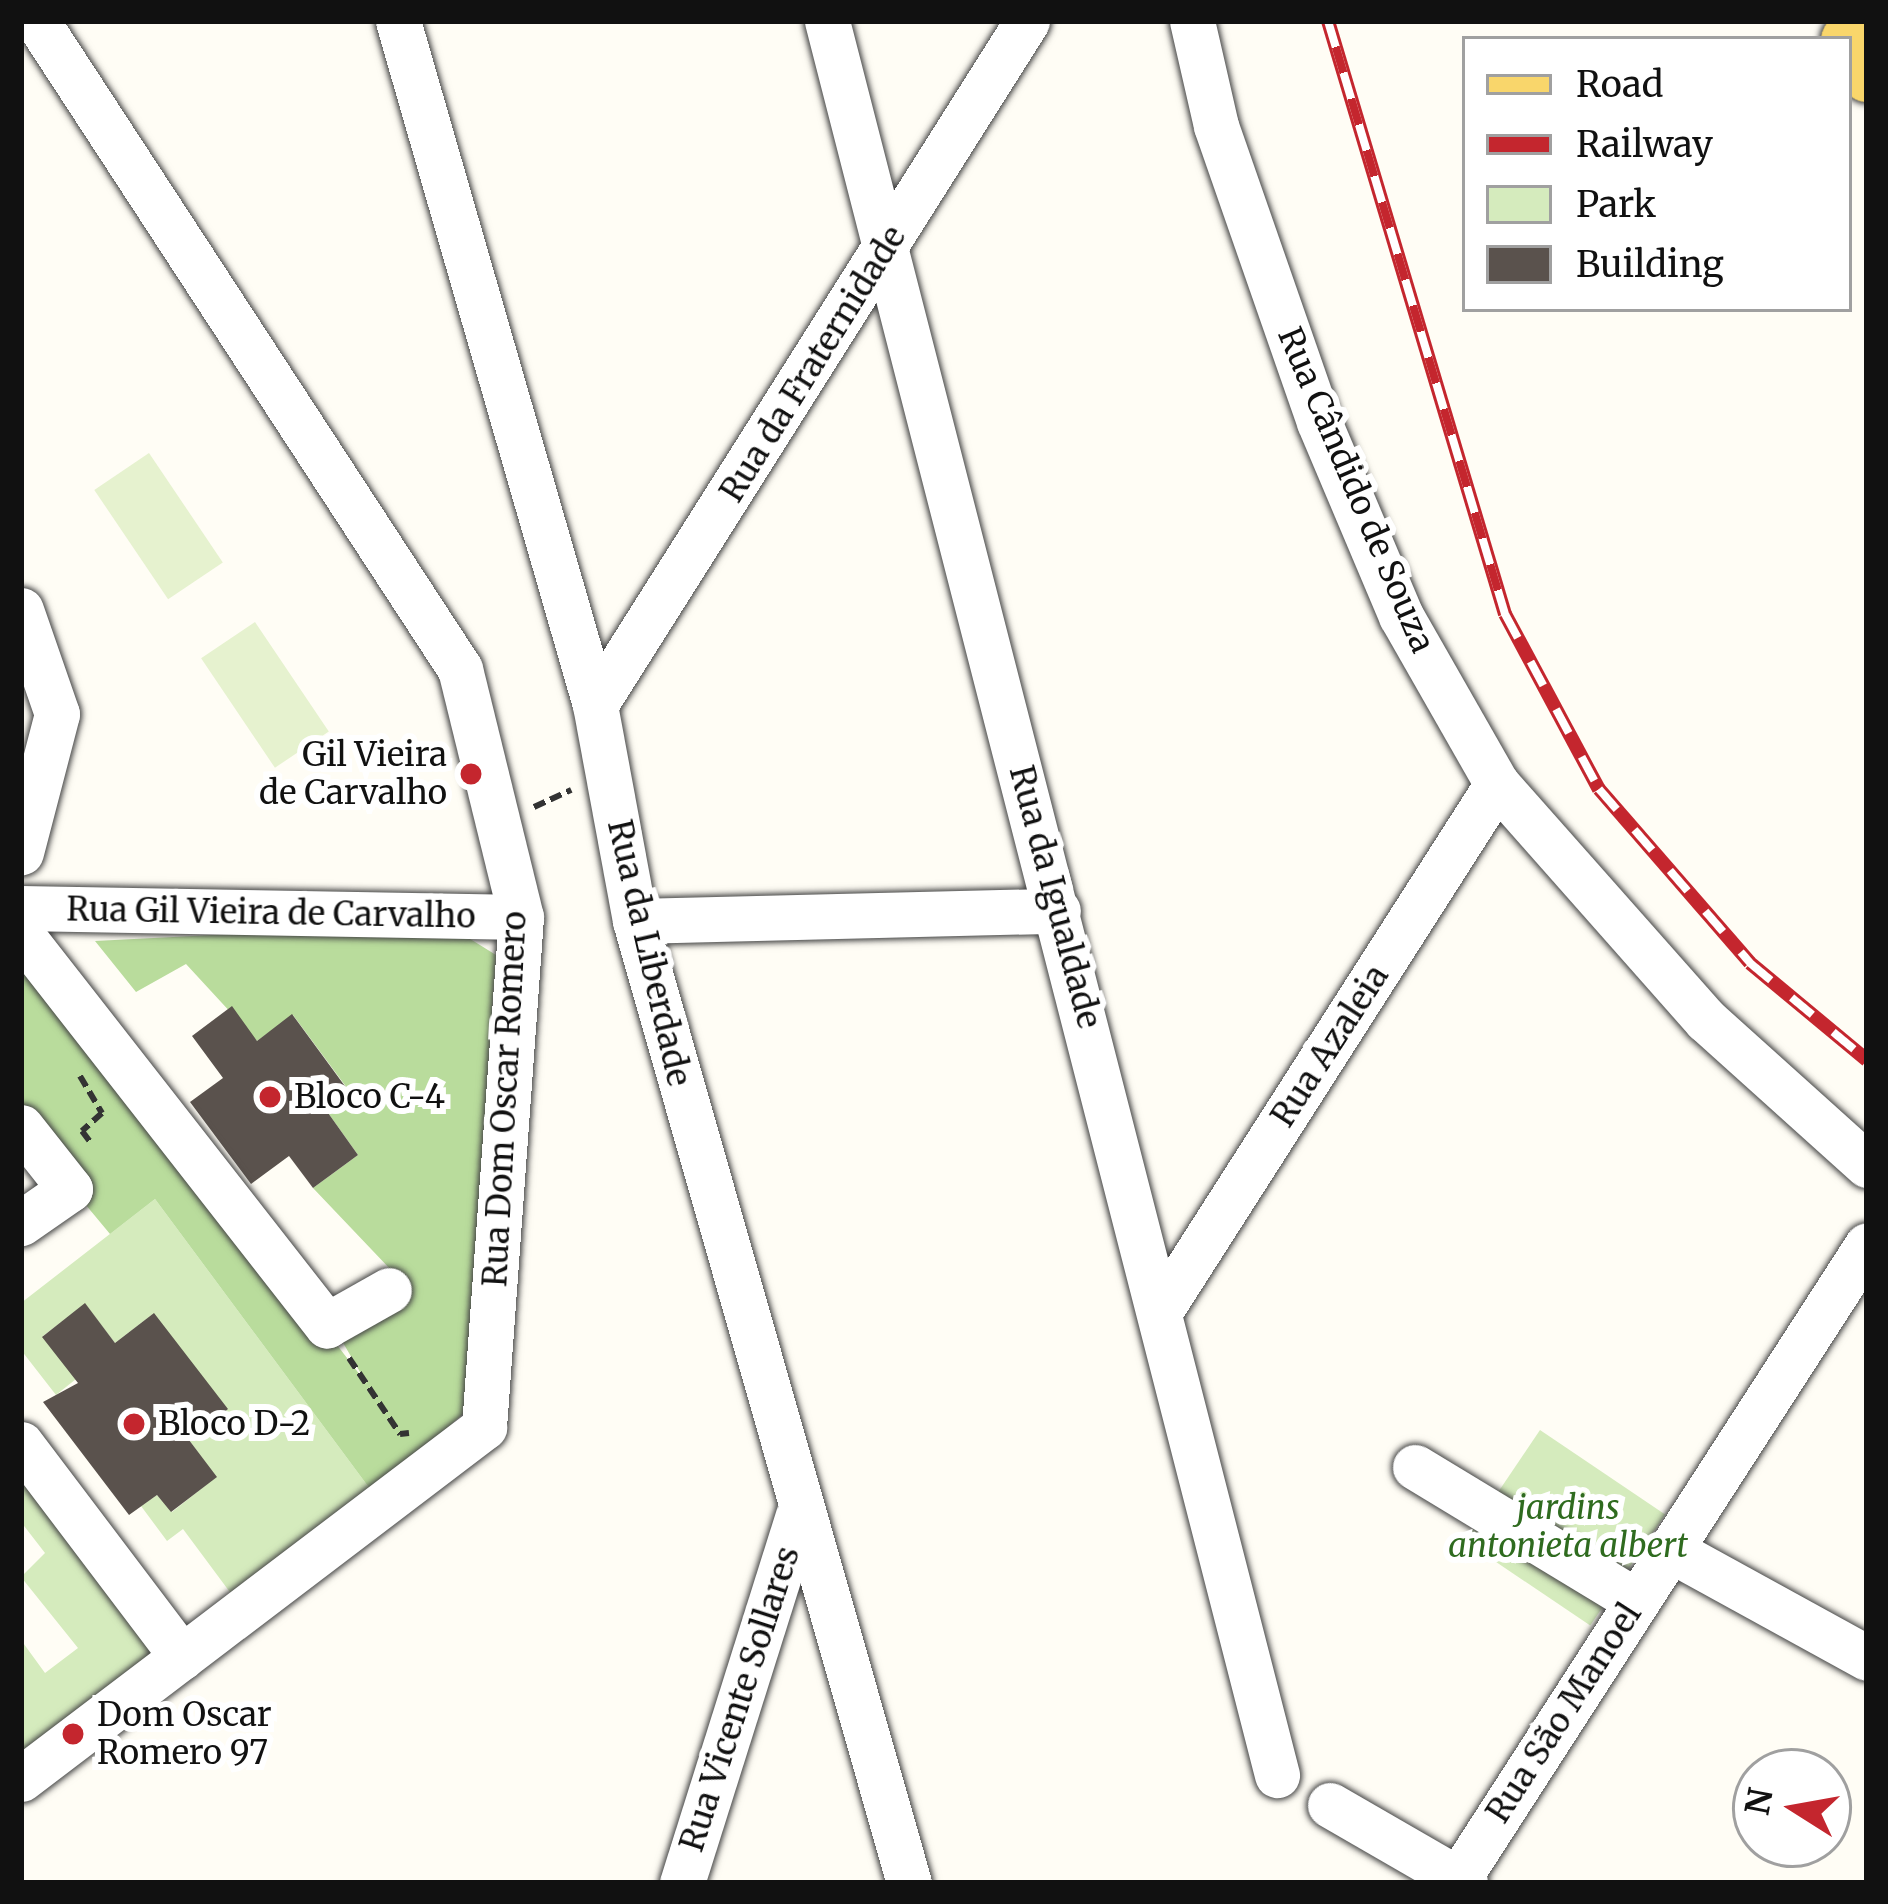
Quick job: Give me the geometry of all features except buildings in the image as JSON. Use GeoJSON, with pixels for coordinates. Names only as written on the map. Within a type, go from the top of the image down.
{"type":"FeatureCollection","features":[{"type":"Feature","properties":{"kind":"main road"},"geometry":{"type":"LineString","coordinates":[[1852,45],[1867,73]]}},
{"type":"Feature","properties":{"kind":"street","name":"Rua da Liberdade"},"geometry":{"type":"LineString","coordinates":[[398,21],[596,705],[634,921],[798,1516],[909,1883]]}},
{"type":"Feature","properties":{"kind":"street","name":"Rua da Igualdade"},"geometry":{"type":"LineString","coordinates":[[827,21],[1162,1308],[1277,1775]]}},
{"type":"Feature","properties":{"kind":"street","name":"Rua da Fraternidade"},"geometry":{"type":"LineString","coordinates":[[596,705],[1028,21]]}},
{"type":"Feature","properties":{"kind":"street","name":"Rua Cândido de Souza"},"geometry":{"type":"LineString","coordinates":[[1192,21],[1216,126],[1319,422],[1401,616],[1497,784],[1706,1020],[1867,1165]]}},
{"type":"Feature","properties":{"kind":"street","name":"Rua Dom Oscar Romero"},"geometry":{"type":"LineString","coordinates":[[21,1779],[484,1427],[521,917],[460,669],[50,26]]}},
{"type":"Feature","properties":{"kind":"street"},"geometry":{"type":"LineString","coordinates":[[21,610],[57,714],[32,791],[21,852]]}},
{"type":"Feature","properties":{"kind":"street","name":"Rua Azaleia"},"geometry":{"type":"LineString","coordinates":[[1162,1308],[1497,784]]}},
{"type":"Feature","properties":{"kind":"street","name":"Rua Gil Vieira de Carvalho"},"geometry":{"type":"LineString","coordinates":[[21,908],[521,917]]}},
{"type":"Feature","properties":{"kind":"street"},"geometry":{"type":"LineString","coordinates":[[634,921],[1058,911]]}},
{"type":"Feature","properties":{"kind":"street","name":"Rua Gil Vieira de Carvalho"},"geometry":{"type":"LineString","coordinates":[[21,934],[327,1325]]}},
{"type":"Feature","properties":{"kind":"street"},"geometry":{"type":"LineString","coordinates":[[21,1127],[70,1189],[21,1223]]}},
{"type":"Feature","properties":{"kind":"street","name":"Rua São Manoel"},"geometry":{"type":"LineString","coordinates":[[1462,1881],[1636,1601],[1867,1245]]}},
{"type":"Feature","properties":{"kind":"street"},"geometry":{"type":"LineString","coordinates":[[327,1325],[389,1291]]}},
{"type":"Feature","properties":{"kind":"street"},"geometry":{"type":"LineString","coordinates":[[21,1444],[182,1657]]}},
{"type":"Feature","properties":{"kind":"street"},"geometry":{"type":"LineString","coordinates":[[1415,1467],[1636,1601]]}},
{"type":"Feature","properties":{"kind":"street","name":"Rua Vicente Sollares"},"geometry":{"type":"LineString","coordinates":[[682,1883],[798,1516]]}},
{"type":"Feature","properties":{"kind":"street"},"geometry":{"type":"LineString","coordinates":[[1670,1549],[1867,1658]]}},
{"type":"Feature","properties":{"kind":"street"},"geometry":{"type":"LineString","coordinates":[[1330,1805],[1462,1881]]}},
{"type":"Feature","properties":{"kind":"path"},"geometry":{"type":"LineString","coordinates":[[520,814],[608,773]]}},
{"type":"Feature","properties":{"kind":"path"},"geometry":{"type":"LineString","coordinates":[[70,1189],[103,1159],[82,1132],[102,1113],[76,1080],[110,1048]]}},
{"type":"Feature","properties":{"kind":"path"},"geometry":{"type":"LineString","coordinates":[[327,1325],[400,1433],[418,1432]]}},
{"type":"Feature","properties":{"kind":"green space"},"geometry":{"type":"Polygon","coordinates":[[[149,453],[223,562],[168,599],[94,490],[149,453]]]}},
{"type":"Feature","properties":{"kind":"green space"},"geometry":{"type":"Polygon","coordinates":[[[255,622],[329,731],[275,768],[201,658],[255,622]]]}},
{"type":"Feature","properties":{"kind":"green space"},"geometry":{"type":"Polygon","coordinates":[[[332,929],[459,932],[496,955],[464,1413],[373,1493],[155,1199],[110,1234],[21,1127],[21,934],[367,1384],[342,1341],[411,1291],[313,1188],[358,1155],[326,1110],[350,1092],[293,1015],[257,1041],[186,964],[136,992],[95,941],[332,929]]]}},
{"type":"Feature","properties":{"kind":"green space"},"geometry":{"type":"Polygon","coordinates":[[[155,1199],[373,1493],[235,1599],[183,1529],[167,1541],[141,1506],[157,1495],[172,1512],[216,1477],[189,1440],[153,1314],[115,1343],[85,1304],[43,1336],[76,1379],[56,1395],[21,1350],[21,1303],[155,1199]]]}},
{"type":"Feature","properties":{"kind":"green space","name":"jardins antonieta albert"},"geometry":{"type":"Polygon","coordinates":[[[1540,1430],[1665,1514],[1590,1626],[1465,1541],[1540,1430]]]}},
{"type":"Feature","properties":{"kind":"green space"},"geometry":{"type":"Polygon","coordinates":[[[21,1444],[159,1657],[21,1761],[21,1640],[45,1673],[78,1648],[21,1577],[45,1553],[21,1522],[21,1444]]]}},
{"type":"Feature","properties":{"kind":"railway"},"geometry":{"type":"LineString","coordinates":[[1328,21],[1505,614],[1599,789],[1750,963],[1867,1060]]}},
{"type":"Feature","properties":{"kind":"place","name":"Gil Vieira de Carvalho"},"geometry":{"type":"Point","coordinates":[471,774]}},
{"type":"Feature","properties":{"kind":"place","name":"Bloco C-4"},"geometry":{"type":"Point","coordinates":[270,1097]}},
{"type":"Feature","properties":{"kind":"place","name":"Bloco D-2"},"geometry":{"type":"Point","coordinates":[134,1424]}},
{"type":"Feature","properties":{"kind":"place","name":"Dom Oscar Romero 97"},"geometry":{"type":"Point","coordinates":[73,1734]}}]}
